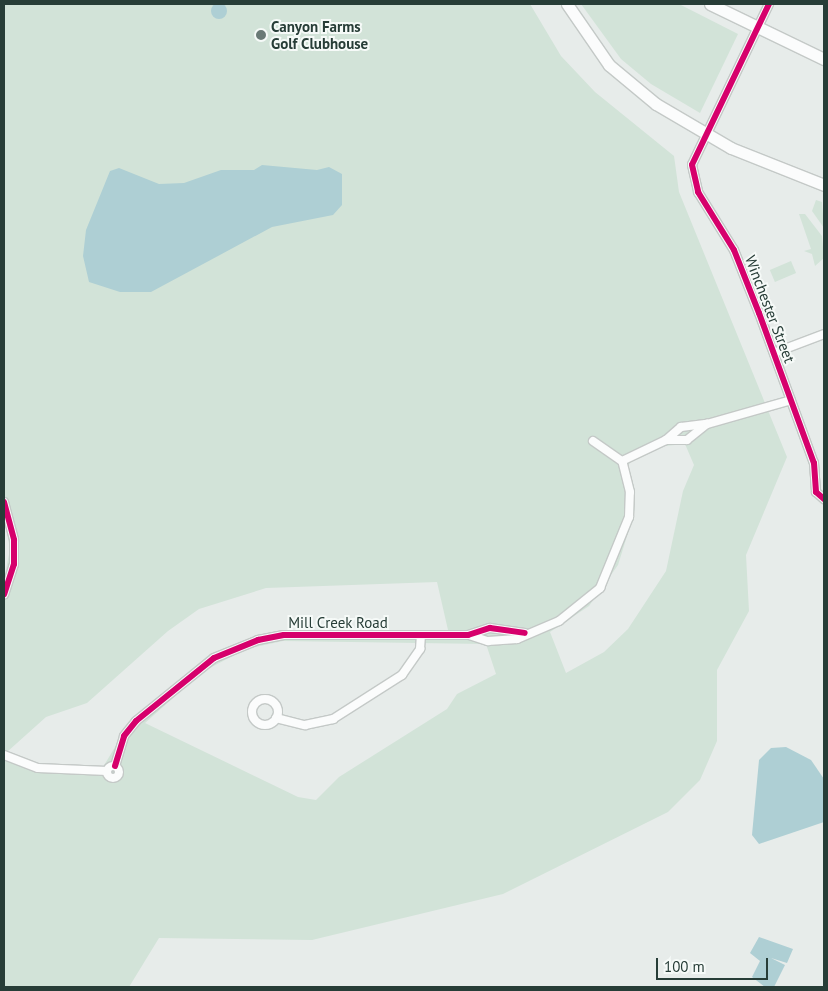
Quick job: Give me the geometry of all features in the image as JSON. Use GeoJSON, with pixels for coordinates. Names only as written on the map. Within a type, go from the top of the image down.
{"type":"FeatureCollection","features":[{"type":"Feature","properties":{"kind":"main road"},"geometry":{"type":"LineString","coordinates":[[567,4],[595,50],[628,84],[706,133],[772,166],[824,185]]}},
{"type":"Feature","properties":{"kind":"main road"},"geometry":{"type":"LineString","coordinates":[[710,4],[824,59]]}},
{"type":"Feature","properties":{"kind":"street","name":"Winchester Street"},"geometry":{"type":"LineString","coordinates":[[768,4],[692,165],[694,179],[734,250],[814,463],[821,497]]}},
{"type":"Feature","properties":{"kind":"street"},"geometry":{"type":"LineString","coordinates":[[774,353],[824,334]]}},
{"type":"Feature","properties":{"kind":"street"},"geometry":{"type":"LineString","coordinates":[[593,441],[622,460],[666,440],[681,427],[707,424],[791,400]]}},
{"type":"Feature","properties":{"kind":"street"},"geometry":{"type":"LineString","coordinates":[[666,440],[687,440],[707,424]]}},
{"type":"Feature","properties":{"kind":"street","name":"Mill Creek Road"},"geometry":{"type":"LineString","coordinates":[[4,755],[38,768],[107,771],[109,776],[116,777],[119,772],[115,766],[124,736],[136,721],[194,671],[229,651],[284,635],[468,635],[508,642],[576,611],[610,572],[630,505],[622,460]]}},
{"type":"Feature","properties":{"kind":"street"},"geometry":{"type":"LineString","coordinates":[[4,502],[14,540],[14,564],[4,594]]}},
{"type":"Feature","properties":{"kind":"street","name":"Mill Creek Road"},"geometry":{"type":"LineString","coordinates":[[468,635],[490,628],[525,633]]}},
{"type":"Feature","properties":{"kind":"street"},"geometry":{"type":"LineString","coordinates":[[276,718],[305,725],[333,719],[402,676],[420,649],[421,635]]}},
{"type":"Feature","properties":{"kind":"green space"},"geometry":{"type":"Polygon","coordinates":[[[4,4],[530,4],[561,56],[595,92],[674,156],[679,192],[787,457],[746,555],[749,611],[717,670],[717,741],[700,780],[668,812],[503,894],[312,940],[159,938],[129,987],[4,987],[4,580],[10,549],[4,519],[4,4]],[[685,444],[665,446],[633,459],[627,467],[634,499],[632,520],[618,565],[589,606],[550,632],[566,673],[604,652],[628,629],[666,571],[683,491],[694,465],[685,444]],[[437,582],[266,588],[199,609],[168,631],[87,703],[46,717],[7,752],[39,764],[103,767],[132,719],[210,654],[255,636],[278,632],[448,630],[437,582]],[[283,641],[246,649],[202,672],[145,723],[298,797],[316,800],[339,777],[447,709],[457,694],[496,674],[486,644],[283,641]]]}},
{"type":"Feature","properties":{"kind":"green space"},"geometry":{"type":"Polygon","coordinates":[[[581,4],[679,4],[738,34],[700,113],[651,84],[621,59],[581,4]]]}},
{"type":"Feature","properties":{"kind":"green space"},"geometry":{"type":"Polygon","coordinates":[[[816,200],[822,202],[824,228],[812,211],[816,200]]]}},
{"type":"Feature","properties":{"kind":"green space"},"geometry":{"type":"Polygon","coordinates":[[[799,214],[805,214],[822,236],[824,258],[815,266],[812,254],[804,251],[811,249],[799,214]]]}},
{"type":"Feature","properties":{"kind":"green space"},"geometry":{"type":"Polygon","coordinates":[[[791,261],[796,273],[775,282],[770,270],[791,261]]]}},
{"type":"Feature","properties":{"kind":"water"},"geometry":{"type":"Polygon","coordinates":[[[216,3],[222,3],[227,8],[225,17],[216,19],[211,14],[211,8],[216,3]]]}},
{"type":"Feature","properties":{"kind":"water"},"geometry":{"type":"Polygon","coordinates":[[[262,165],[317,170],[329,167],[342,174],[342,205],[333,215],[272,227],[151,292],[120,292],[89,282],[83,256],[86,230],[110,171],[119,168],[159,184],[184,183],[221,170],[254,170],[262,165]]]}},
{"type":"Feature","properties":{"kind":"water"},"geometry":{"type":"Polygon","coordinates":[[[786,747],[811,760],[824,779],[824,822],[759,844],[752,835],[759,760],[771,748],[786,747]]]}},
{"type":"Feature","properties":{"kind":"water"},"geometry":{"type":"Polygon","coordinates":[[[759,937],[793,949],[787,963],[771,958],[785,965],[774,987],[765,987],[752,977],[760,961],[750,953],[759,937]]]}},
{"type":"Feature","properties":{"kind":"cycle path"},"geometry":{"type":"LineString","coordinates":[[769,4],[692,165],[698,192],[734,250],[759,313],[814,463],[816,492],[824,499]]}},
{"type":"Feature","properties":{"kind":"cycle path"},"geometry":{"type":"LineString","coordinates":[[4,502],[14,540],[14,564],[4,594]]}},
{"type":"Feature","properties":{"kind":"cycle path"},"geometry":{"type":"LineString","coordinates":[[115,766],[124,736],[136,721],[214,658],[258,640],[284,635],[468,635],[490,628],[525,633]]}},
{"type":"Feature","properties":{"kind":"place","name":"Canyon Farms Golf Clubhouse"},"geometry":{"type":"Point","coordinates":[261,35]}}]}
